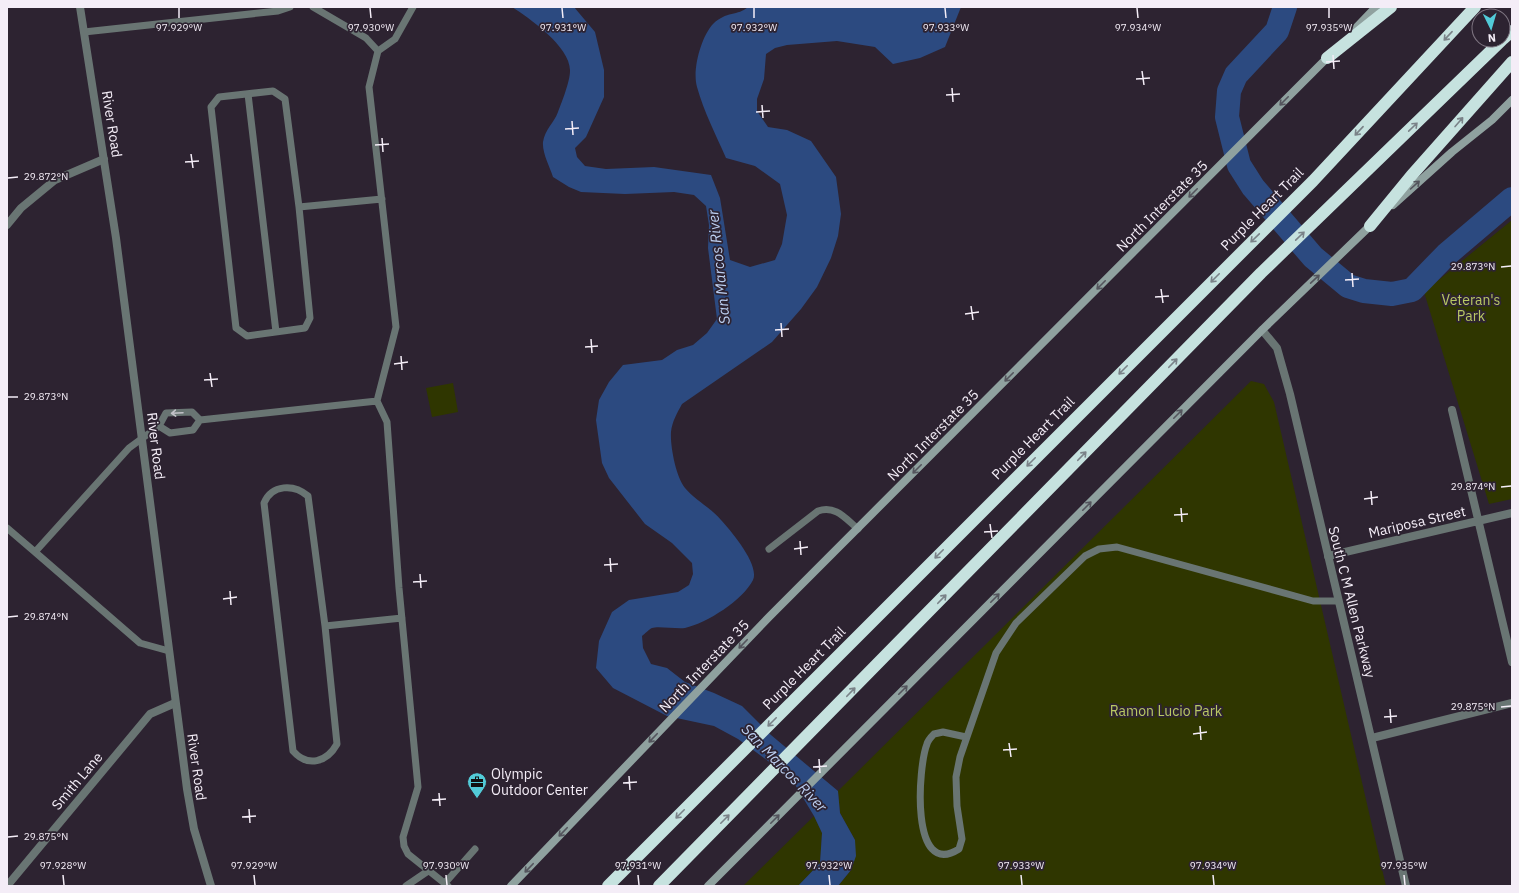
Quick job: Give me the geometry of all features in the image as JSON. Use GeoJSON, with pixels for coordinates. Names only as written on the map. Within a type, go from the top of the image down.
{"type":"FeatureCollection","features":[{"type":"Feature","properties":{"kind":"highway"},"geometry":{"type":"LineString","coordinates":[[1327,58],[1391,7]]}},
{"type":"Feature","properties":{"kind":"highway","name":"Purple Heart Trail"},"geometry":{"type":"LineString","coordinates":[[608,886],[1242,250],[1313,181],[1474,7]]}},
{"type":"Feature","properties":{"kind":"highway"},"geometry":{"type":"LineString","coordinates":[[658,886],[824,720],[1261,273],[1495,48]]}},
{"type":"Feature","properties":{"kind":"highway"},"geometry":{"type":"LineString","coordinates":[[1368,228],[1411,176],[1512,62]]}},
{"type":"Feature","properties":{"kind":"main road","name":"North Interstate 35"},"geometry":{"type":"LineString","coordinates":[[512,886],[770,616],[1312,74],[1376,7]]}},
{"type":"Feature","properties":{"kind":"main road"},"geometry":{"type":"LineString","coordinates":[[708,886],[1262,330],[1368,228],[1452,152],[1492,120],[1512,100]]}},
{"type":"Feature","properties":{"kind":"street","name":"River Road"},"geometry":{"type":"LineString","coordinates":[[80,7],[116,238],[175,703],[194,829],[211,886]]}},
{"type":"Feature","properties":{"kind":"street"},"geometry":{"type":"LineString","coordinates":[[7,225],[21,208],[55,180],[104,159]]}},
{"type":"Feature","properties":{"kind":"street","name":"South C M Allen Parkway"},"geometry":{"type":"LineString","coordinates":[[1262,330],[1274,342],[1280,358],[1372,738],[1406,886]]}},
{"type":"Feature","properties":{"kind":"street"},"geometry":{"type":"LineString","coordinates":[[1452,410],[1512,662]]}},
{"type":"Feature","properties":{"kind":"street","name":"Mariposa Street"},"geometry":{"type":"LineString","coordinates":[[1328,556],[1512,513]]}},
{"type":"Feature","properties":{"kind":"street","name":"Smith Lane"},"geometry":{"type":"LineString","coordinates":[[7,886],[150,714],[175,703]]}},
{"type":"Feature","properties":{"kind":"street"},"geometry":{"type":"LineString","coordinates":[[1372,738],[1512,703]]}},
{"type":"Feature","properties":{"kind":"lane"},"geometry":{"type":"LineString","coordinates":[[84,32],[278,11],[290,7]]}},
{"type":"Feature","properties":{"kind":"lane"},"geometry":{"type":"LineString","coordinates":[[313,7],[366,38],[378,51]]}},
{"type":"Feature","properties":{"kind":"lane"},"geometry":{"type":"LineString","coordinates":[[413,7],[395,38],[378,51],[369,87],[396,327],[377,401],[387,422],[402,618],[418,787],[403,837],[404,846],[408,854],[446,885],[475,849]]}},
{"type":"Feature","properties":{"kind":"lane"},"geometry":{"type":"LineString","coordinates":[[273,91],[285,99],[299,207],[310,318],[305,328],[247,336],[236,328],[211,107],[218,97],[248,94],[273,91]]}},
{"type":"Feature","properties":{"kind":"lane"},"geometry":{"type":"LineString","coordinates":[[248,94],[276,332]]}},
{"type":"Feature","properties":{"kind":"lane"},"geometry":{"type":"LineString","coordinates":[[299,207],[382,199]]}},
{"type":"Feature","properties":{"kind":"lane"},"geometry":{"type":"LineString","coordinates":[[159,426],[170,432],[193,430],[200,420],[377,401]]}},
{"type":"Feature","properties":{"kind":"lane"},"geometry":{"type":"LineString","coordinates":[[35,552],[129,448],[159,426],[166,414],[192,412],[200,420]]}},
{"type":"Feature","properties":{"kind":"lane"},"geometry":{"type":"LineString","coordinates":[[282,488],[300,489],[308,496],[325,626],[337,744],[330,755],[323,759],[309,761],[293,751],[264,503],[267,496],[282,488]]}},
{"type":"Feature","properties":{"kind":"lane"},"geometry":{"type":"LineString","coordinates":[[769,549],[818,511],[826,508],[834,510],[858,529]]}},
{"type":"Feature","properties":{"kind":"lane"},"geometry":{"type":"LineString","coordinates":[[7,528],[140,643],[169,651]]}},
{"type":"Feature","properties":{"kind":"lane"},"geometry":{"type":"LineString","coordinates":[[966,736],[943,732],[934,734],[926,746],[920,788],[921,818],[926,842],[930,849],[940,854],[951,854],[959,849],[962,839],[957,806],[956,776],[966,736],[996,653],[1016,623],[1085,556],[1099,548],[1117,547],[1313,602],[1338,601]]}},
{"type":"Feature","properties":{"kind":"lane"},"geometry":{"type":"LineString","coordinates":[[325,626],[402,618]]}},
{"type":"Feature","properties":{"kind":"lane"},"geometry":{"type":"LineString","coordinates":[[406,886],[428,871]]}},
{"type":"Feature","properties":{"kind":"green space","name":"Veteran's Park"},"geometry":{"type":"Polygon","coordinates":[[[1512,220],[1512,499],[1489,504],[1424,292],[1512,220]]]}},
{"type":"Feature","properties":{"kind":"green space","name":"Ramon Lucio Park"},"geometry":{"type":"Polygon","coordinates":[[[1251,381],[1264,384],[1274,402],[1386,886],[838,886],[851,870],[855,840],[840,813],[838,791],[1251,381]]]}},
{"type":"Feature","properties":{"kind":"green space"},"geometry":{"type":"Polygon","coordinates":[[[453,383],[458,412],[432,417],[426,388],[453,383]]]}},
{"type":"Feature","properties":{"kind":"green space"},"geometry":{"type":"Polygon","coordinates":[[[814,816],[822,833],[820,863],[798,886],[743,886],[814,816]]]}},
{"type":"Feature","properties":{"kind":"water","name":"San Marcos River"},"geometry":{"type":"Polygon","coordinates":[[[512,7],[574,7],[595,32],[604,70],[604,97],[586,137],[575,148],[577,157],[585,166],[606,169],[654,167],[711,175],[720,198],[730,260],[750,267],[775,260],[782,244],[787,215],[780,184],[755,166],[726,158],[703,105],[696,80],[697,63],[701,45],[713,24],[727,15],[740,12],[748,7],[961,7],[945,47],[920,58],[893,64],[875,47],[837,41],[787,45],[775,48],[766,54],[764,79],[757,99],[757,111],[768,127],[787,130],[811,141],[836,177],[841,214],[838,236],[831,258],[817,287],[801,309],[772,342],[682,404],[672,425],[671,438],[673,453],[676,469],[682,483],[689,492],[726,525],[743,548],[749,557],[752,566],[754,574],[753,580],[748,588],[733,603],[714,616],[685,628],[652,628],[642,636],[643,648],[651,664],[667,668],[685,682],[742,706],[771,735],[838,791],[840,813],[855,840],[856,856],[851,870],[838,886],[798,886],[820,863],[822,833],[814,816],[794,783],[768,761],[738,739],[714,726],[667,716],[613,688],[596,668],[599,641],[612,612],[629,600],[678,592],[689,585],[693,574],[692,563],[672,543],[645,524],[609,478],[602,463],[596,420],[599,400],[609,382],[623,365],[662,360],[677,350],[693,345],[707,333],[717,319],[708,248],[709,225],[706,206],[694,195],[674,192],[625,194],[581,192],[569,187],[553,177],[545,155],[543,142],[566,92],[570,75],[568,62],[564,52],[548,34],[512,7]]]}},
{"type":"Feature","properties":{"kind":"waterway"},"geometry":{"type":"LineString","coordinates":[[1285,7],[1277,31],[1236,75],[1229,91],[1227,117],[1239,165],[1253,187],[1313,257],[1348,286],[1364,291],[1392,294],[1412,290],[1446,255],[1512,199]]}},
{"type":"Feature","properties":{"kind":"place","name":"Olympic Outdoor Center"},"geometry":{"type":"Point","coordinates":[477,799]}}]}
